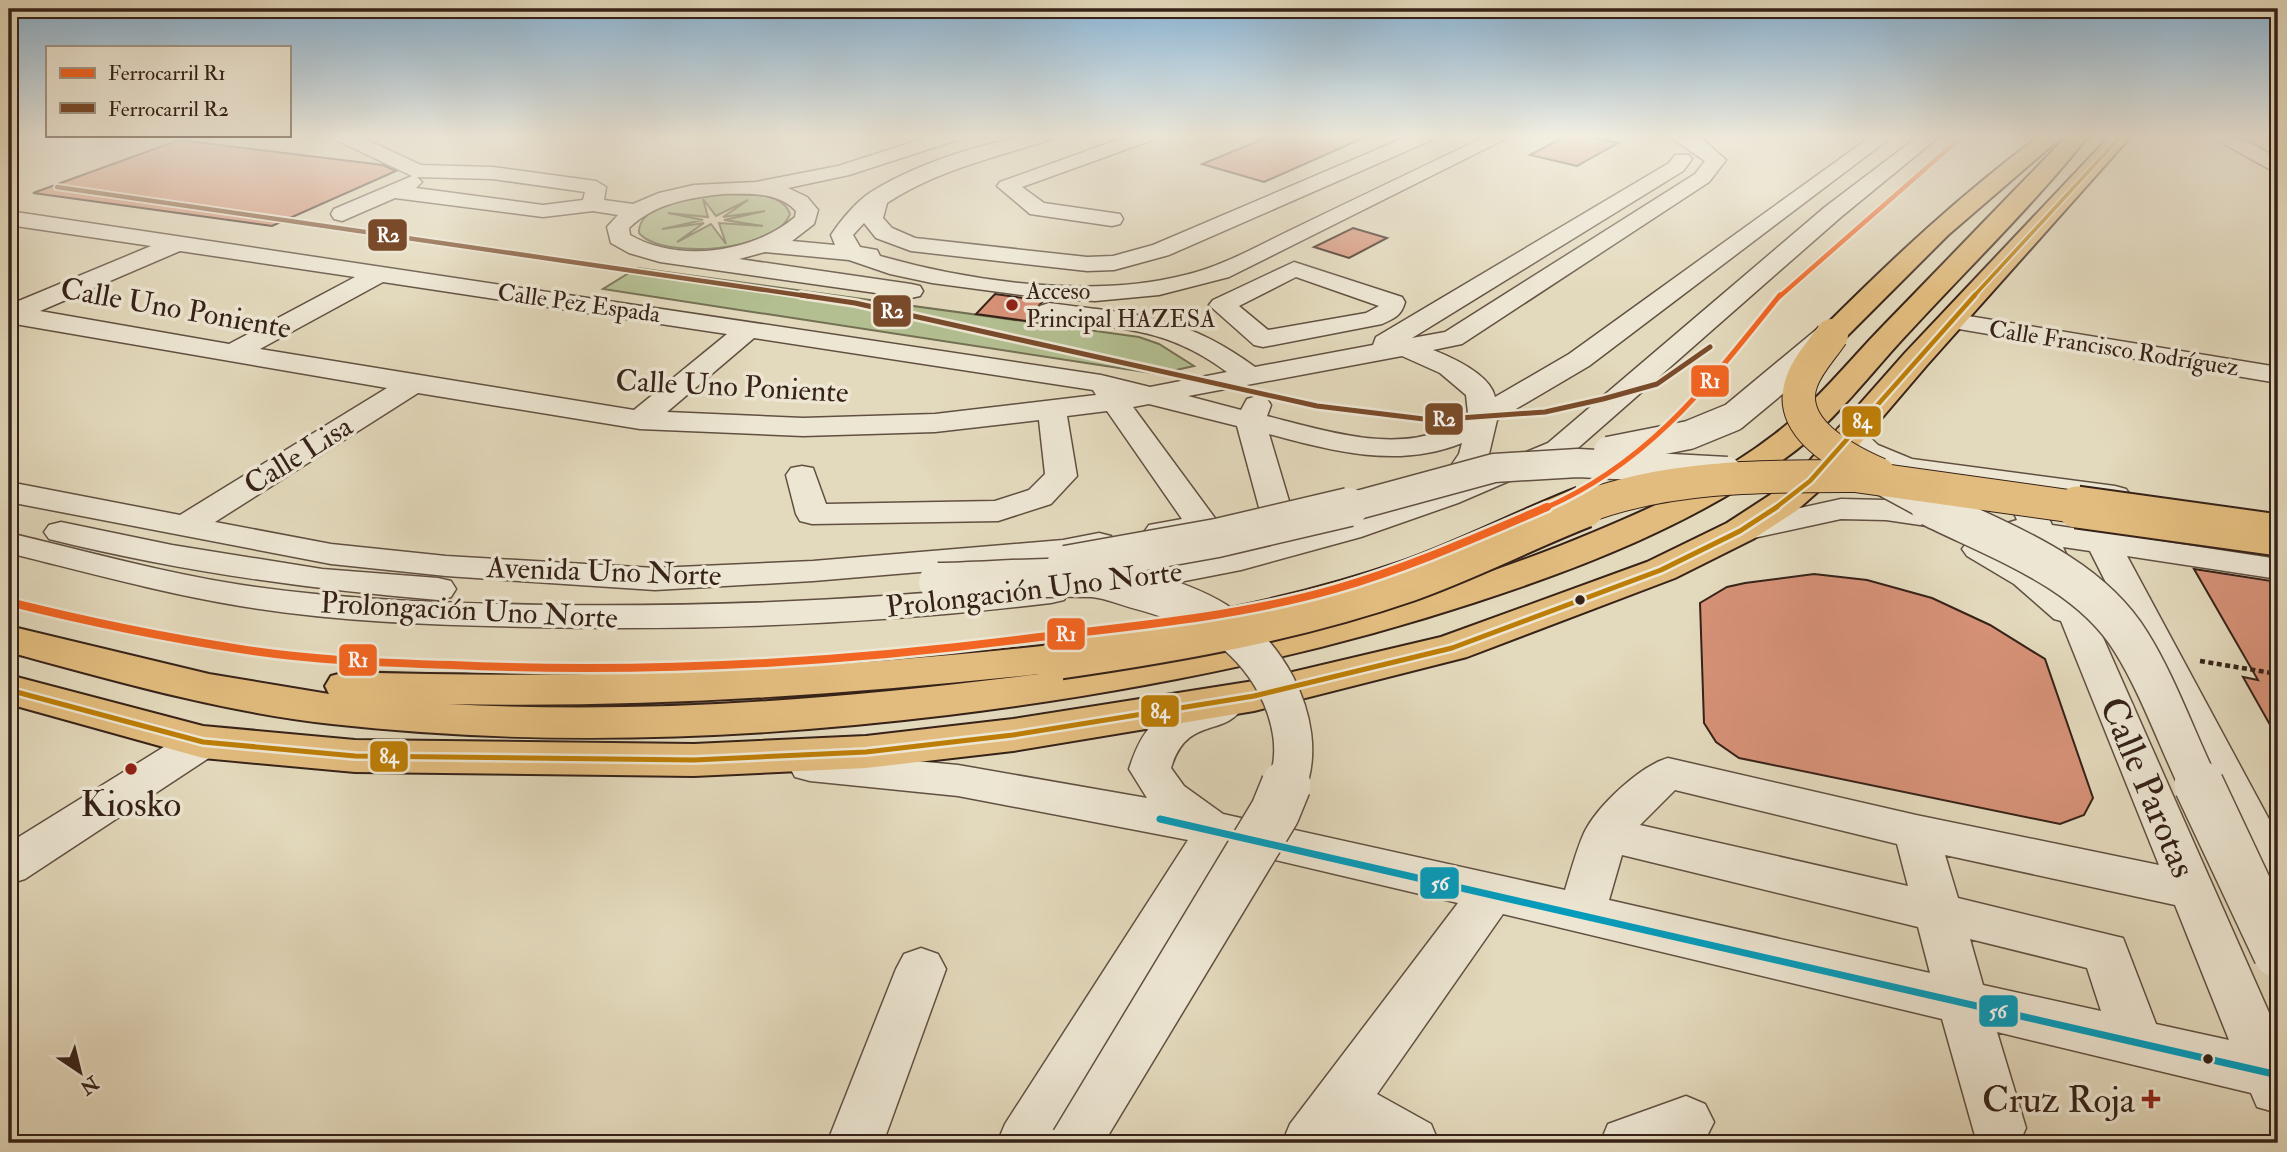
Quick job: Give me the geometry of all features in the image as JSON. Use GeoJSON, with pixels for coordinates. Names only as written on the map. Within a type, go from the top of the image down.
{"type":"FeatureCollection","features":[{"type":"Feature","properties":{"kind":"main road"},"geometry":{"type":"LineString","coordinates":[[1982,189],[1932,233],[1832,335],[1800,385],[1799,405],[1819,438],[1849,447],[1928,492],[1985,506],[2278,552]]}},
{"type":"Feature","properties":{"kind":"main road"},"geometry":{"type":"LineString","coordinates":[[9,639],[177,681],[351,711],[493,723],[662,725],[839,715],[1114,679],[1234,657],[1400,615],[1516,576],[1623,534],[1707,492],[1775,450],[1840,390],[2029,189]]}},
{"type":"Feature","properties":{"kind":"main road"},"geometry":{"type":"LineString","coordinates":[[9,690],[203,742],[355,756],[694,760],[866,752],[1013,735],[1254,696],[1452,648],[1661,570],[1740,531],[1783,503],[1849,447],[1950,321],[2072,189]]}},
{"type":"Feature","properties":{"kind":"main road"},"geometry":{"type":"LineString","coordinates":[[177,681],[499,689],[741,686],[912,674],[1060,658],[1249,627],[1336,604],[1412,580],[1589,506],[1639,493],[1785,475],[1855,476],[1973,490],[2278,535]]}},
{"type":"Feature","properties":{"kind":"street"},"geometry":{"type":"LineString","coordinates":[[342,214],[397,189]]}},
{"type":"Feature","properties":{"kind":"street"},"geometry":{"type":"LineString","coordinates":[[593,205],[596,189]]}},
{"type":"Feature","properties":{"kind":"street"},"geometry":{"type":"LineString","coordinates":[[739,189],[694,192],[667,198],[636,211],[618,227],[619,237],[630,247],[649,253],[1158,327],[1185,335],[1211,348],[1251,377]]}},
{"type":"Feature","properties":{"kind":"street"},"geometry":{"type":"LineString","coordinates":[[754,189],[789,195],[801,202],[807,210]]}},
{"type":"Feature","properties":{"kind":"street"},"geometry":{"type":"LineString","coordinates":[[675,257],[705,256],[764,245],[799,228],[806,219],[807,210],[822,193],[830,189]]}},
{"type":"Feature","properties":{"kind":"street"},"geometry":{"type":"LineString","coordinates":[[895,189],[878,197],[854,218],[842,235],[852,253],[885,266],[936,276],[1091,294],[1172,286],[1221,272],[1393,189]]}},
{"type":"Feature","properties":{"kind":"street"},"geometry":{"type":"LineString","coordinates":[[1011,189],[1038,209],[1112,219]]}},
{"type":"Feature","properties":{"kind":"street"},"geometry":{"type":"LineString","coordinates":[[878,197],[872,219],[884,233],[911,244],[1087,264],[1114,263],[1161,250],[1303,189]]}},
{"type":"Feature","properties":{"kind":"street"},"geometry":{"type":"LineString","coordinates":[[764,245],[1041,275],[1104,278],[1151,274],[1205,255],[1345,189]]}},
{"type":"Feature","properties":{"kind":"street"},"geometry":{"type":"LineString","coordinates":[[1363,356],[1640,189]]}},
{"type":"Feature","properties":{"kind":"street","name":"Calle Uno Poniente"},"geometry":{"type":"LineString","coordinates":[[10,314],[412,384],[640,420],[803,427],[935,423],[1052,411],[1108,393],[1149,396],[1453,338],[1685,189]]}},
{"type":"Feature","properties":{"kind":"street"},"geometry":{"type":"LineString","coordinates":[[1149,396],[1350,446],[1404,447],[1450,438],[1579,360],[1812,189]]}},
{"type":"Feature","properties":{"kind":"street","name":"Prolongación Uno Norte"},"geometry":{"type":"LineString","coordinates":[[9,543],[200,589],[359,608],[477,615],[660,619],[963,603],[1143,580],[1241,561],[1349,530],[1447,496],[1559,449],[1864,189]]}},
{"type":"Feature","properties":{"kind":"street"},"geometry":{"type":"LineString","coordinates":[[392,191],[543,211],[593,205],[636,211]]}},
{"type":"Feature","properties":{"kind":"street","name":"Calle Pez Espada"},"geometry":{"type":"LineString","coordinates":[[9,218],[750,328],[1108,393]]}},
{"type":"Feature","properties":{"kind":"street"},"geometry":{"type":"LineString","coordinates":[[10,314],[177,244]]}},
{"type":"Feature","properties":{"kind":"street"},"geometry":{"type":"LineString","coordinates":[[1241,561],[1276,511],[1250,421],[1262,394],[1298,368],[1263,339],[1222,305],[1293,269],[1392,302],[1391,311],[1373,318],[1263,339]]}},
{"type":"Feature","properties":{"kind":"street"},"geometry":{"type":"LineString","coordinates":[[234,352],[379,274]]}},
{"type":"Feature","properties":{"kind":"street","name":"Calle Francisco Rodríguez"},"geometry":{"type":"LineString","coordinates":[[1950,321],[2278,375]]}},
{"type":"Feature","properties":{"kind":"street"},"geometry":{"type":"LineString","coordinates":[[640,420],[750,328]]}},
{"type":"Feature","properties":{"kind":"street"},"geometry":{"type":"LineString","coordinates":[[938,582],[1074,564],[1217,538],[1312,517],[1494,468],[1632,448],[1689,435],[1733,417],[1832,335]]}},
{"type":"Feature","properties":{"kind":"street"},"geometry":{"type":"LineString","coordinates":[[1405,347],[1450,367],[1480,392],[1483,416],[1474,454],[1447,496]]}},
{"type":"Feature","properties":{"kind":"street","name":"Calle Lisa"},"geometry":{"type":"LineString","coordinates":[[184,527],[412,384]]}},
{"type":"Feature","properties":{"kind":"street","name":"Avenida Uno Norte"},"geometry":{"type":"LineString","coordinates":[[9,492],[344,556],[446,566],[655,579],[813,572],[1063,550],[1203,525],[1108,393]]}},
{"type":"Feature","properties":{"kind":"street"},"geometry":{"type":"LineString","coordinates":[[802,475],[812,514],[998,511],[1040,497],[1061,476],[1052,411]]}},
{"type":"Feature","properties":{"kind":"street"},"geometry":{"type":"LineString","coordinates":[[1849,447],[1867,451],[1891,463],[2278,518]]}},
{"type":"Feature","properties":{"kind":"street"},"geometry":{"type":"LineString","coordinates":[[1849,447],[1894,489],[2051,566],[2088,592],[2113,617],[2130,642],[2278,953]]}},
{"type":"Feature","properties":{"kind":"street"},"geometry":{"type":"LineString","coordinates":[[1494,468],[1578,463],[1785,475]]}},
{"type":"Feature","properties":{"kind":"street","name":"Calle Parotas"},"geometry":{"type":"LineString","coordinates":[[2016,481],[2083,629],[2275,1081]]}},
{"type":"Feature","properties":{"kind":"street","name":"Calle Parotas"},"geometry":{"type":"LineString","coordinates":[[2076,491],[2278,878]]}},
{"type":"Feature","properties":{"kind":"street"},"geometry":{"type":"LineString","coordinates":[[1740,531],[1794,516],[1843,509],[1885,511],[2278,569]]}},
{"type":"Feature","properties":{"kind":"street"},"geometry":{"type":"LineString","coordinates":[[1885,511],[1964,541],[2025,575],[2053,595],[2083,629]]}},
{"type":"Feature","properties":{"kind":"street"},"geometry":{"type":"LineString","coordinates":[[9,520],[172,555],[322,580],[475,591],[681,593],[1096,578],[1184,602],[1217,620],[1242,640],[1264,663],[1285,702],[1293,736],[1292,772],[1275,812],[1075,1143]]}},
{"type":"Feature","properties":{"kind":"street"},"geometry":{"type":"LineString","coordinates":[[1217,831],[1168,797],[1150,769],[1157,743],[1176,724],[1254,696]]}},
{"type":"Feature","properties":{"kind":"street"},"geometry":{"type":"LineString","coordinates":[[9,866],[203,742]]}},
{"type":"Feature","properties":{"kind":"street"},"geometry":{"type":"LineString","coordinates":[[694,760],[918,774],[1009,786],[1492,892],[2137,1042],[2275,1081]]}},
{"type":"Feature","properties":{"kind":"street"},"geometry":{"type":"LineString","coordinates":[[1581,914],[1606,834],[1642,794],[1668,772],[1916,832],[2192,890]]}},
{"type":"Feature","properties":{"kind":"street"},"geometry":{"type":"LineString","coordinates":[[1024,1143],[1217,831]]}},
{"type":"Feature","properties":{"kind":"street"},"geometry":{"type":"LineString","coordinates":[[1916,832],[1998,1128]]}},
{"type":"Feature","properties":{"kind":"street"},"geometry":{"type":"LineString","coordinates":[[1606,834],[2106,952],[2137,1042]]}},
{"type":"Feature","properties":{"kind":"street"},"geometry":{"type":"LineString","coordinates":[[1411,1143],[1325,1122],[1492,892]]}},
{"type":"Feature","properties":{"kind":"street"},"geometry":{"type":"LineString","coordinates":[[855,1143],[921,969]]}},
{"type":"Feature","properties":{"kind":"street"},"geometry":{"type":"LineString","coordinates":[[1628,1143],[1686,1122]]}},
{"type":"Feature","properties":{"kind":"path"},"geometry":{"type":"LineString","coordinates":[[2161,654],[2278,674]]}},
{"type":"Feature","properties":{"kind":"green space"},"geometry":{"type":"Polygon","coordinates":[[[725,194],[762,195],[779,201],[790,214],[781,227],[764,237],[719,248],[671,247],[652,242],[639,233],[641,223],[649,214],[660,208],[688,199],[725,194]],[[703,199],[708,217],[668,213],[703,220],[662,229],[704,223],[677,242],[711,224],[726,244],[719,223],[763,226],[724,220],[765,211],[723,217],[748,200],[716,216],[703,199]]]}},
{"type":"Feature","properties":{"kind":"green space"},"geometry":{"type":"Polygon","coordinates":[[[637,268],[1139,337],[1159,344],[1194,366],[1158,374],[603,289],[637,268]]]}},
{"type":"Feature","properties":{"kind":"building"},"geometry":{"type":"Polygon","coordinates":[[[45,189],[356,189],[272,226],[33,193],[45,189]]]}},
{"type":"Feature","properties":{"kind":"building"},"geometry":{"type":"Polygon","coordinates":[[[1353,228],[1387,238],[1349,258],[1314,247],[1353,228]]]}},
{"type":"Feature","properties":{"kind":"building","name":"Acceso Principal HAZESA"},"geometry":{"type":"Polygon","coordinates":[[[995,294],[1043,301],[1026,321],[976,314],[995,294]]]}},
{"type":"Feature","properties":{"kind":"building"},"geometry":{"type":"Polygon","coordinates":[[[2194,569],[2278,582],[2278,739],[2243,677],[2258,680],[2194,569]]]}},
{"type":"Feature","properties":{"kind":"building"},"geometry":{"type":"Polygon","coordinates":[[[1814,574],[1867,580],[1932,598],[1990,625],[2045,659],[2093,798],[2084,815],[2060,824],[1739,758],[1716,742],[1704,723],[1700,603],[1727,587],[1814,574]]]}},
{"type":"Feature","properties":{"kind":"rail line","name":"R2"},"geometry":{"type":"LineString","coordinates":[[69,189],[855,303],[1317,406],[1432,420],[1545,412],[1603,399],[1657,384],[1710,347]]}},
{"type":"Feature","properties":{"kind":"rail line","name":"R1"},"geometry":{"type":"LineString","coordinates":[[9,602],[94,623],[244,650],[392,663],[536,669],[707,667],[924,652],[1235,613],[1334,589],[1421,561],[1585,491],[1665,430],[1691,405],[1785,289],[1902,189]]}},
{"type":"Feature","properties":{"kind":"transit line","name":"84"},"geometry":{"type":"LineString","coordinates":[[9,690],[203,742],[355,756],[694,760],[866,752],[1013,735],[1254,696],[1452,648],[1661,570],[1740,531],[1783,503],[1810,481],[1916,359],[2073,189]]}},
{"type":"Feature","properties":{"kind":"transit line","name":"56"},"geometry":{"type":"LineString","coordinates":[[1160,819],[2278,1075]]}},
{"type":"Feature","properties":{"kind":"place","name":"Acceso Principal HAZESA"},"geometry":{"type":"Point","coordinates":[1012,305]}},
{"type":"Feature","properties":{"kind":"place","name":"Kiosko"},"geometry":{"type":"Point","coordinates":[131,769]}},
{"type":"Feature","properties":{"kind":"place","name":"Cruz Roja"},"geometry":{"type":"Point","coordinates":[2151,1099]}}]}
